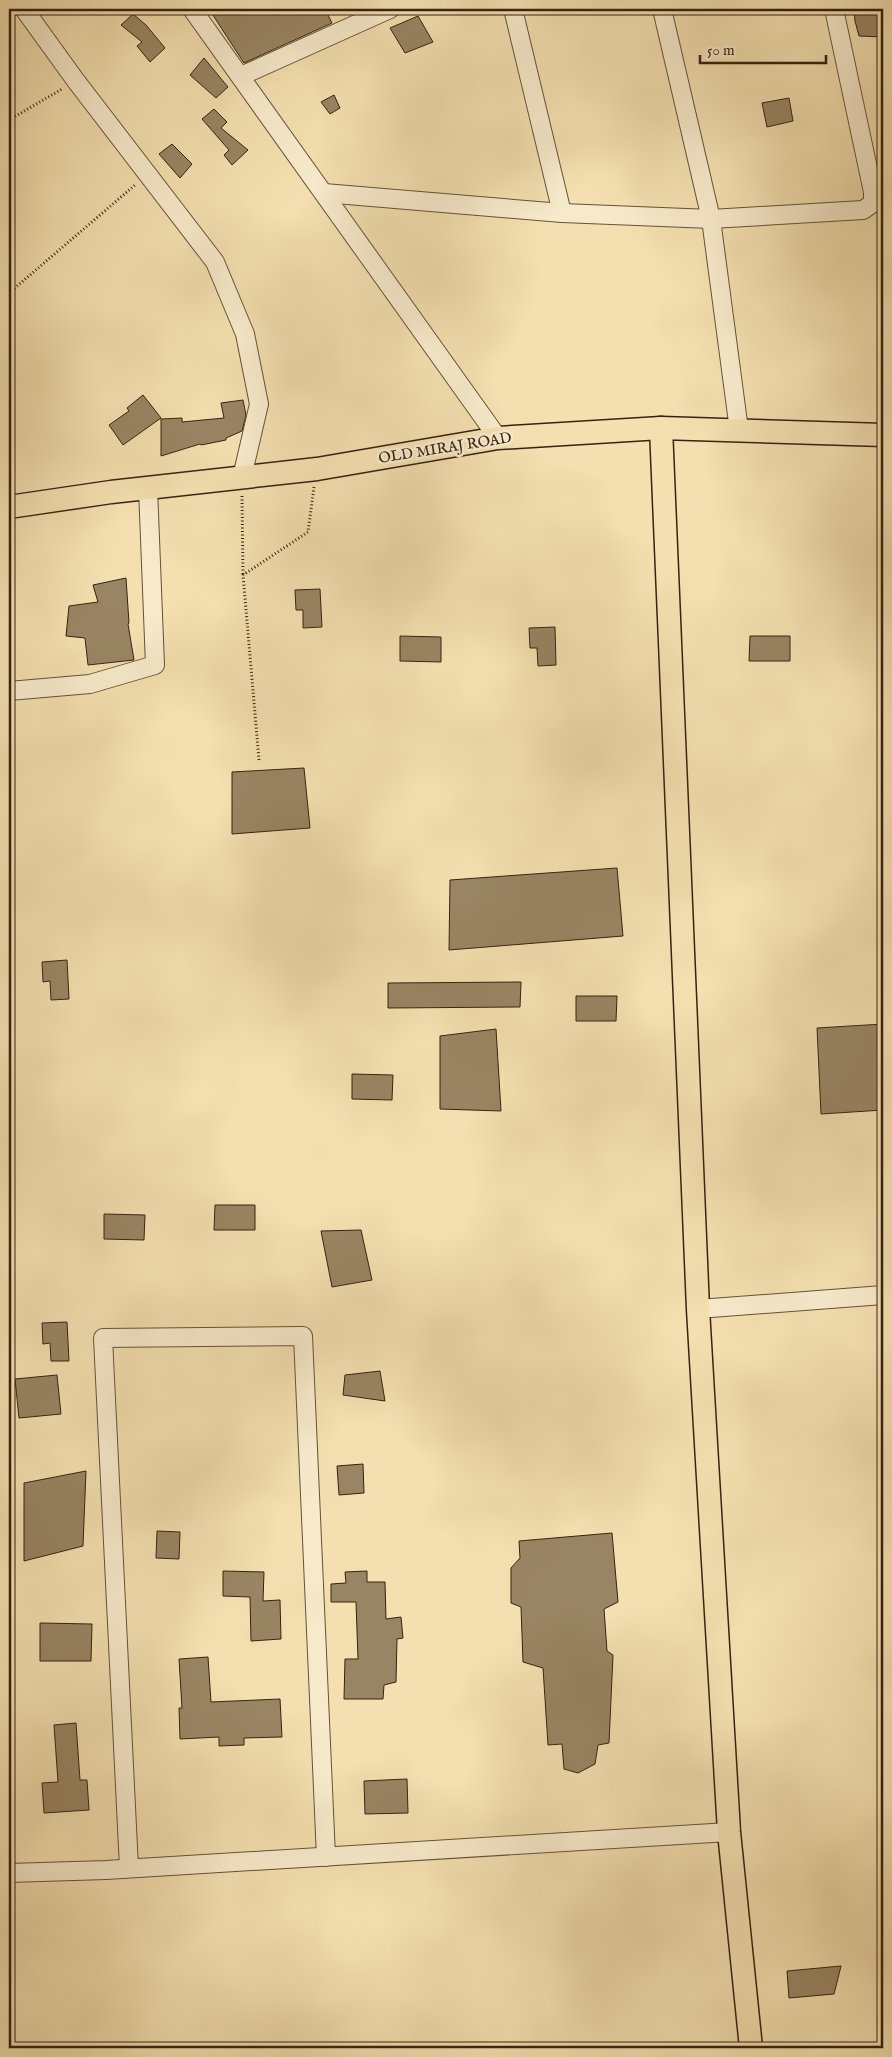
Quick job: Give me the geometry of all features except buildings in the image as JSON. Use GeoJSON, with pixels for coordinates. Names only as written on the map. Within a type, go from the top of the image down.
{"type":"FeatureCollection","features":[{"type":"Feature","properties":{"kind":"main road","name":"OLD MIRAJ ROAD"},"geometry":{"type":"LineString","coordinates":[[9,507],[148,488],[317,470],[498,438],[662,428],[883,435]]}},
{"type":"Feature","properties":{"kind":"main road"},"geometry":{"type":"LineString","coordinates":[[662,428],[698,1309],[729,1832],[751,2048]]}},
{"type":"Feature","properties":{"kind":"street"},"geometry":{"type":"LineString","coordinates":[[24,9],[76,81],[215,262],[245,334],[259,404],[242,477]]}},
{"type":"Feature","properties":{"kind":"street"},"geometry":{"type":"LineString","coordinates":[[241,76],[390,9]]}},
{"type":"Feature","properties":{"kind":"street"},"geometry":{"type":"LineString","coordinates":[[513,9],[562,213]]}},
{"type":"Feature","properties":{"kind":"street"},"geometry":{"type":"LineString","coordinates":[[662,9],[711,219],[739,430]]}},
{"type":"Feature","properties":{"kind":"street"},"geometry":{"type":"LineString","coordinates":[[324,193],[562,213],[711,219],[863,210],[873,203],[873,192],[834,9]]}},
{"type":"Feature","properties":{"kind":"street"},"geometry":{"type":"LineString","coordinates":[[196,10],[498,438]]}},
{"type":"Feature","properties":{"kind":"street"},"geometry":{"type":"LineString","coordinates":[[9,692],[90,684],[155,666],[148,488]]}},
{"type":"Feature","properties":{"kind":"street"},"geometry":{"type":"LineString","coordinates":[[698,1309],[883,1296]]}},
{"type":"Feature","properties":{"kind":"street"},"geometry":{"type":"LineString","coordinates":[[129,1868],[103,1338],[302,1336],[326,1857]]}},
{"type":"Feature","properties":{"kind":"street"},"geometry":{"type":"LineString","coordinates":[[9,1873],[326,1857],[729,1832]]}},
{"type":"Feature","properties":{"kind":"path"},"geometry":{"type":"LineString","coordinates":[[9,120],[76,81]]}},
{"type":"Feature","properties":{"kind":"path"},"geometry":{"type":"LineString","coordinates":[[9,293],[148,173]]}},
{"type":"Feature","properties":{"kind":"path"},"geometry":{"type":"LineString","coordinates":[[243,575],[308,532],[317,470]]}},
{"type":"Feature","properties":{"kind":"path"},"geometry":{"type":"LineString","coordinates":[[242,477],[243,575],[259,760]]}}]}
